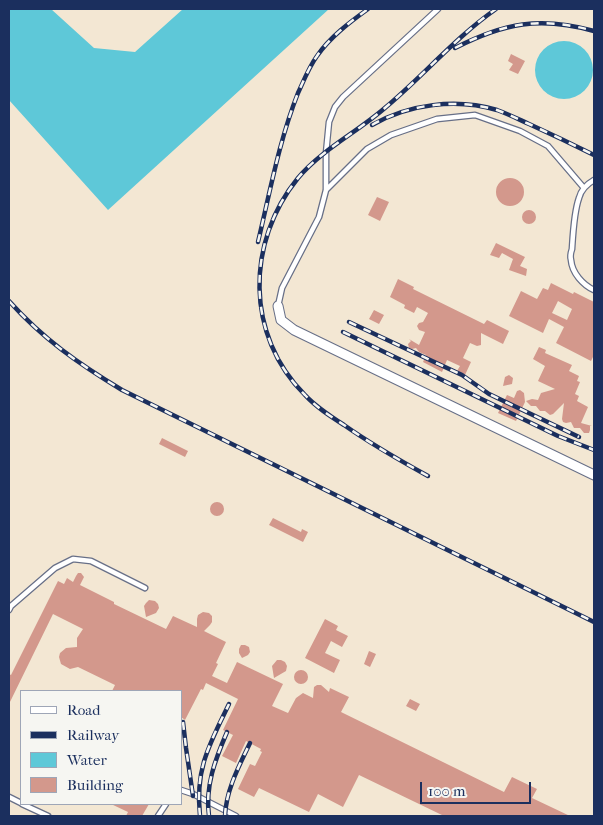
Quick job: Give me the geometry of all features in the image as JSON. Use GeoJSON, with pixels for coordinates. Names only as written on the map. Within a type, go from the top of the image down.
{"type":"FeatureCollection","features":[{"type":"Feature","properties":{"kind":"street"},"geometry":{"type":"LineString","coordinates":[[278,306],[280,320],[294,330],[594,475]]}},
{"type":"Feature","properties":{"kind":"lane"},"geometry":{"type":"LineString","coordinates":[[278,306],[282,288],[319,217],[326,190],[326,153],[330,122],[335,107],[343,97],[438,9]]}},
{"type":"Feature","properties":{"kind":"lane"},"geometry":{"type":"LineString","coordinates":[[326,190],[366,149],[391,135],[437,119],[475,115],[520,131],[548,146],[584,188]]}},
{"type":"Feature","properties":{"kind":"lane"},"geometry":{"type":"LineString","coordinates":[[594,180],[584,188],[579,197],[571,261],[576,275],[594,290]]}},
{"type":"Feature","properties":{"kind":"lane"},"geometry":{"type":"LineString","coordinates":[[9,610],[11,606],[55,568],[73,559],[91,561],[145,588]]}},
{"type":"Feature","properties":{"kind":"lane"},"geometry":{"type":"LineString","coordinates":[[182,790],[236,816]]}},
{"type":"Feature","properties":{"kind":"lane"},"geometry":{"type":"LineString","coordinates":[[24,805],[48,816]]}},
{"type":"Feature","properties":{"kind":"lane"},"geometry":{"type":"LineString","coordinates":[[158,816],[165,805]]}},
{"type":"Feature","properties":{"kind":"water"},"geometry":{"type":"Polygon","coordinates":[[[9,9],[51,9],[94,48],[135,52],[183,9],[329,9],[108,210],[9,100],[9,9]]]}},
{"type":"Feature","properties":{"kind":"water"},"geometry":{"type":"Polygon","coordinates":[[[564,41],[575,43],[585,49],[591,59],[593,70],[591,81],[585,91],[575,97],[564,99],[553,97],[543,91],[537,81],[535,70],[537,59],[543,49],[553,43],[564,41]]]}},
{"type":"Feature","properties":{"kind":"building"},"geometry":{"type":"Polygon","coordinates":[[[511,54],[525,61],[518,74],[509,70],[513,64],[508,61],[511,54]]]}},
{"type":"Feature","properties":{"kind":"building"},"geometry":{"type":"Polygon","coordinates":[[[510,178],[520,182],[524,192],[520,202],[510,206],[500,202],[496,192],[500,182],[510,178]]]}},
{"type":"Feature","properties":{"kind":"building"},"geometry":{"type":"Polygon","coordinates":[[[377,197],[389,202],[380,221],[368,215],[377,197]]]}},
{"type":"Feature","properties":{"kind":"building"},"geometry":{"type":"Polygon","coordinates":[[[526,210],[532,210],[536,217],[532,224],[526,224],[522,220],[522,214],[526,210]]]}},
{"type":"Feature","properties":{"kind":"building"},"geometry":{"type":"Polygon","coordinates":[[[496,243],[525,257],[520,266],[527,269],[526,276],[509,270],[513,259],[502,253],[499,258],[490,255],[496,243]]]}},
{"type":"Feature","properties":{"kind":"building"},"geometry":{"type":"Polygon","coordinates":[[[398,279],[414,287],[413,289],[484,324],[487,320],[509,331],[503,344],[481,333],[481,345],[477,346],[470,343],[463,358],[471,362],[465,375],[457,371],[460,366],[447,360],[442,372],[423,362],[426,355],[419,352],[416,348],[409,348],[408,344],[411,341],[409,339],[419,345],[425,332],[419,330],[417,326],[423,322],[428,313],[417,307],[414,313],[404,308],[405,305],[390,297],[398,279]]]}},
{"type":"Feature","properties":{"kind":"building"},"geometry":{"type":"Polygon","coordinates":[[[551,283],[594,302],[594,358],[591,361],[556,343],[564,327],[549,319],[543,333],[509,316],[521,291],[537,299],[543,288],[548,290],[551,283]],[[558,301],[552,313],[567,320],[572,309],[558,301]]]}},
{"type":"Feature","properties":{"kind":"building"},"geometry":{"type":"Polygon","coordinates":[[[374,310],[384,315],[379,324],[369,319],[374,310]]]}},
{"type":"Feature","properties":{"kind":"building"},"geometry":{"type":"Polygon","coordinates":[[[539,347],[546,350],[545,353],[572,365],[569,371],[579,376],[577,381],[580,382],[575,394],[579,396],[577,401],[588,407],[581,423],[592,426],[590,426],[589,433],[584,433],[580,428],[574,428],[571,422],[563,422],[564,403],[550,415],[545,411],[540,411],[536,406],[531,406],[526,401],[538,400],[541,393],[555,389],[538,381],[545,366],[533,359],[539,347]]]}},
{"type":"Feature","properties":{"kind":"building"},"geometry":{"type":"Polygon","coordinates":[[[509,375],[513,378],[512,384],[503,386],[505,377],[509,375]]]}},
{"type":"Feature","properties":{"kind":"building"},"geometry":{"type":"Polygon","coordinates":[[[520,390],[524,393],[525,402],[516,421],[498,413],[507,395],[514,398],[517,391],[520,390]]]}},
{"type":"Feature","properties":{"kind":"building"},"geometry":{"type":"Polygon","coordinates":[[[162,438],[188,451],[185,457],[159,444],[162,438]]]}},
{"type":"Feature","properties":{"kind":"building"},"geometry":{"type":"Polygon","coordinates":[[[214,502],[220,502],[224,509],[220,516],[214,516],[210,512],[210,506],[214,502]]]}},
{"type":"Feature","properties":{"kind":"building"},"geometry":{"type":"Polygon","coordinates":[[[273,518],[301,532],[302,529],[308,532],[303,542],[269,525],[273,518]]]}},
{"type":"Feature","properties":{"kind":"building"},"geometry":{"type":"Polygon","coordinates":[[[78,573],[81,573],[84,577],[80,585],[166,629],[173,616],[197,627],[198,615],[203,612],[209,613],[212,616],[212,622],[204,631],[226,642],[212,676],[227,683],[237,662],[283,684],[272,706],[288,713],[296,698],[303,693],[313,698],[314,687],[317,685],[321,685],[329,692],[330,688],[349,697],[341,712],[504,792],[512,777],[537,789],[532,798],[570,816],[444,816],[359,775],[343,807],[318,794],[309,812],[259,788],[254,797],[238,789],[250,764],[255,766],[262,752],[260,751],[261,749],[246,741],[236,763],[222,756],[233,735],[223,730],[238,699],[206,683],[185,720],[182,718],[182,690],[112,690],[115,685],[78,667],[70,669],[61,664],[60,653],[66,648],[77,647],[77,638],[83,629],[53,614],[9,704],[9,674],[11,675],[58,581],[64,584],[67,578],[73,582],[78,573]]]}},
{"type":"Feature","properties":{"kind":"building"},"geometry":{"type":"Polygon","coordinates":[[[149,600],[155,601],[159,608],[156,613],[146,617],[144,606],[149,600]]]}},
{"type":"Feature","properties":{"kind":"building"},"geometry":{"type":"Polygon","coordinates":[[[325,619],[338,626],[336,630],[348,636],[342,647],[331,641],[325,653],[340,660],[334,673],[305,658],[325,619]]]}},
{"type":"Feature","properties":{"kind":"building"},"geometry":{"type":"Polygon","coordinates":[[[241,645],[249,647],[250,652],[242,658],[239,649],[241,645]]]}},
{"type":"Feature","properties":{"kind":"building"},"geometry":{"type":"Polygon","coordinates":[[[369,651],[376,654],[370,667],[364,664],[369,651]]]}},
{"type":"Feature","properties":{"kind":"building"},"geometry":{"type":"Polygon","coordinates":[[[277,660],[285,662],[287,666],[286,671],[274,678],[272,666],[277,660]]]}},
{"type":"Feature","properties":{"kind":"building"},"geometry":{"type":"Polygon","coordinates":[[[301,670],[306,672],[308,677],[306,682],[301,684],[296,682],[294,677],[296,672],[301,670]]]}},
{"type":"Feature","properties":{"kind":"building"},"geometry":{"type":"Polygon","coordinates":[[[410,699],[420,704],[416,711],[406,706],[410,699]]]}},
{"type":"Feature","properties":{"kind":"building"},"geometry":{"type":"Polygon","coordinates":[[[113,805],[148,805],[142,816],[126,816],[128,812],[113,805]]]}},
{"type":"Feature","properties":{"kind":"railway"},"geometry":{"type":"LineString","coordinates":[[258,242],[275,167],[298,93],[314,60],[322,49],[334,36],[368,9]]}},
{"type":"Feature","properties":{"kind":"railway"},"geometry":{"type":"LineString","coordinates":[[428,476],[396,458],[323,411],[305,395],[285,371],[271,345],[263,317],[260,288],[262,259],[269,230],[281,203],[307,168],[386,107],[467,32],[496,9]]}},
{"type":"Feature","properties":{"kind":"railway"},"geometry":{"type":"LineString","coordinates":[[455,48],[473,39],[523,24],[556,24],[594,31]]}},
{"type":"Feature","properties":{"kind":"railway"},"geometry":{"type":"LineString","coordinates":[[372,125],[401,112],[433,105],[465,104],[481,106],[509,115],[594,155]]}},
{"type":"Feature","properties":{"kind":"railway"},"geometry":{"type":"LineString","coordinates":[[9,301],[48,339],[122,390],[594,622]]}},
{"type":"Feature","properties":{"kind":"railway"},"geometry":{"type":"LineString","coordinates":[[349,322],[462,375],[489,394],[579,437]]}},
{"type":"Feature","properties":{"kind":"railway"},"geometry":{"type":"LineString","coordinates":[[343,332],[558,436],[594,450]]}},
{"type":"Feature","properties":{"kind":"railway"},"geometry":{"type":"LineString","coordinates":[[200,816],[200,784],[205,758],[229,704]]}},
{"type":"Feature","properties":{"kind":"railway"},"geometry":{"type":"LineString","coordinates":[[183,722],[193,796]]}},
{"type":"Feature","properties":{"kind":"railway"},"geometry":{"type":"LineString","coordinates":[[209,816],[208,794],[212,773],[227,732]]}},
{"type":"Feature","properties":{"kind":"railway"},"geometry":{"type":"LineString","coordinates":[[225,816],[230,788],[250,743]]}}]}
